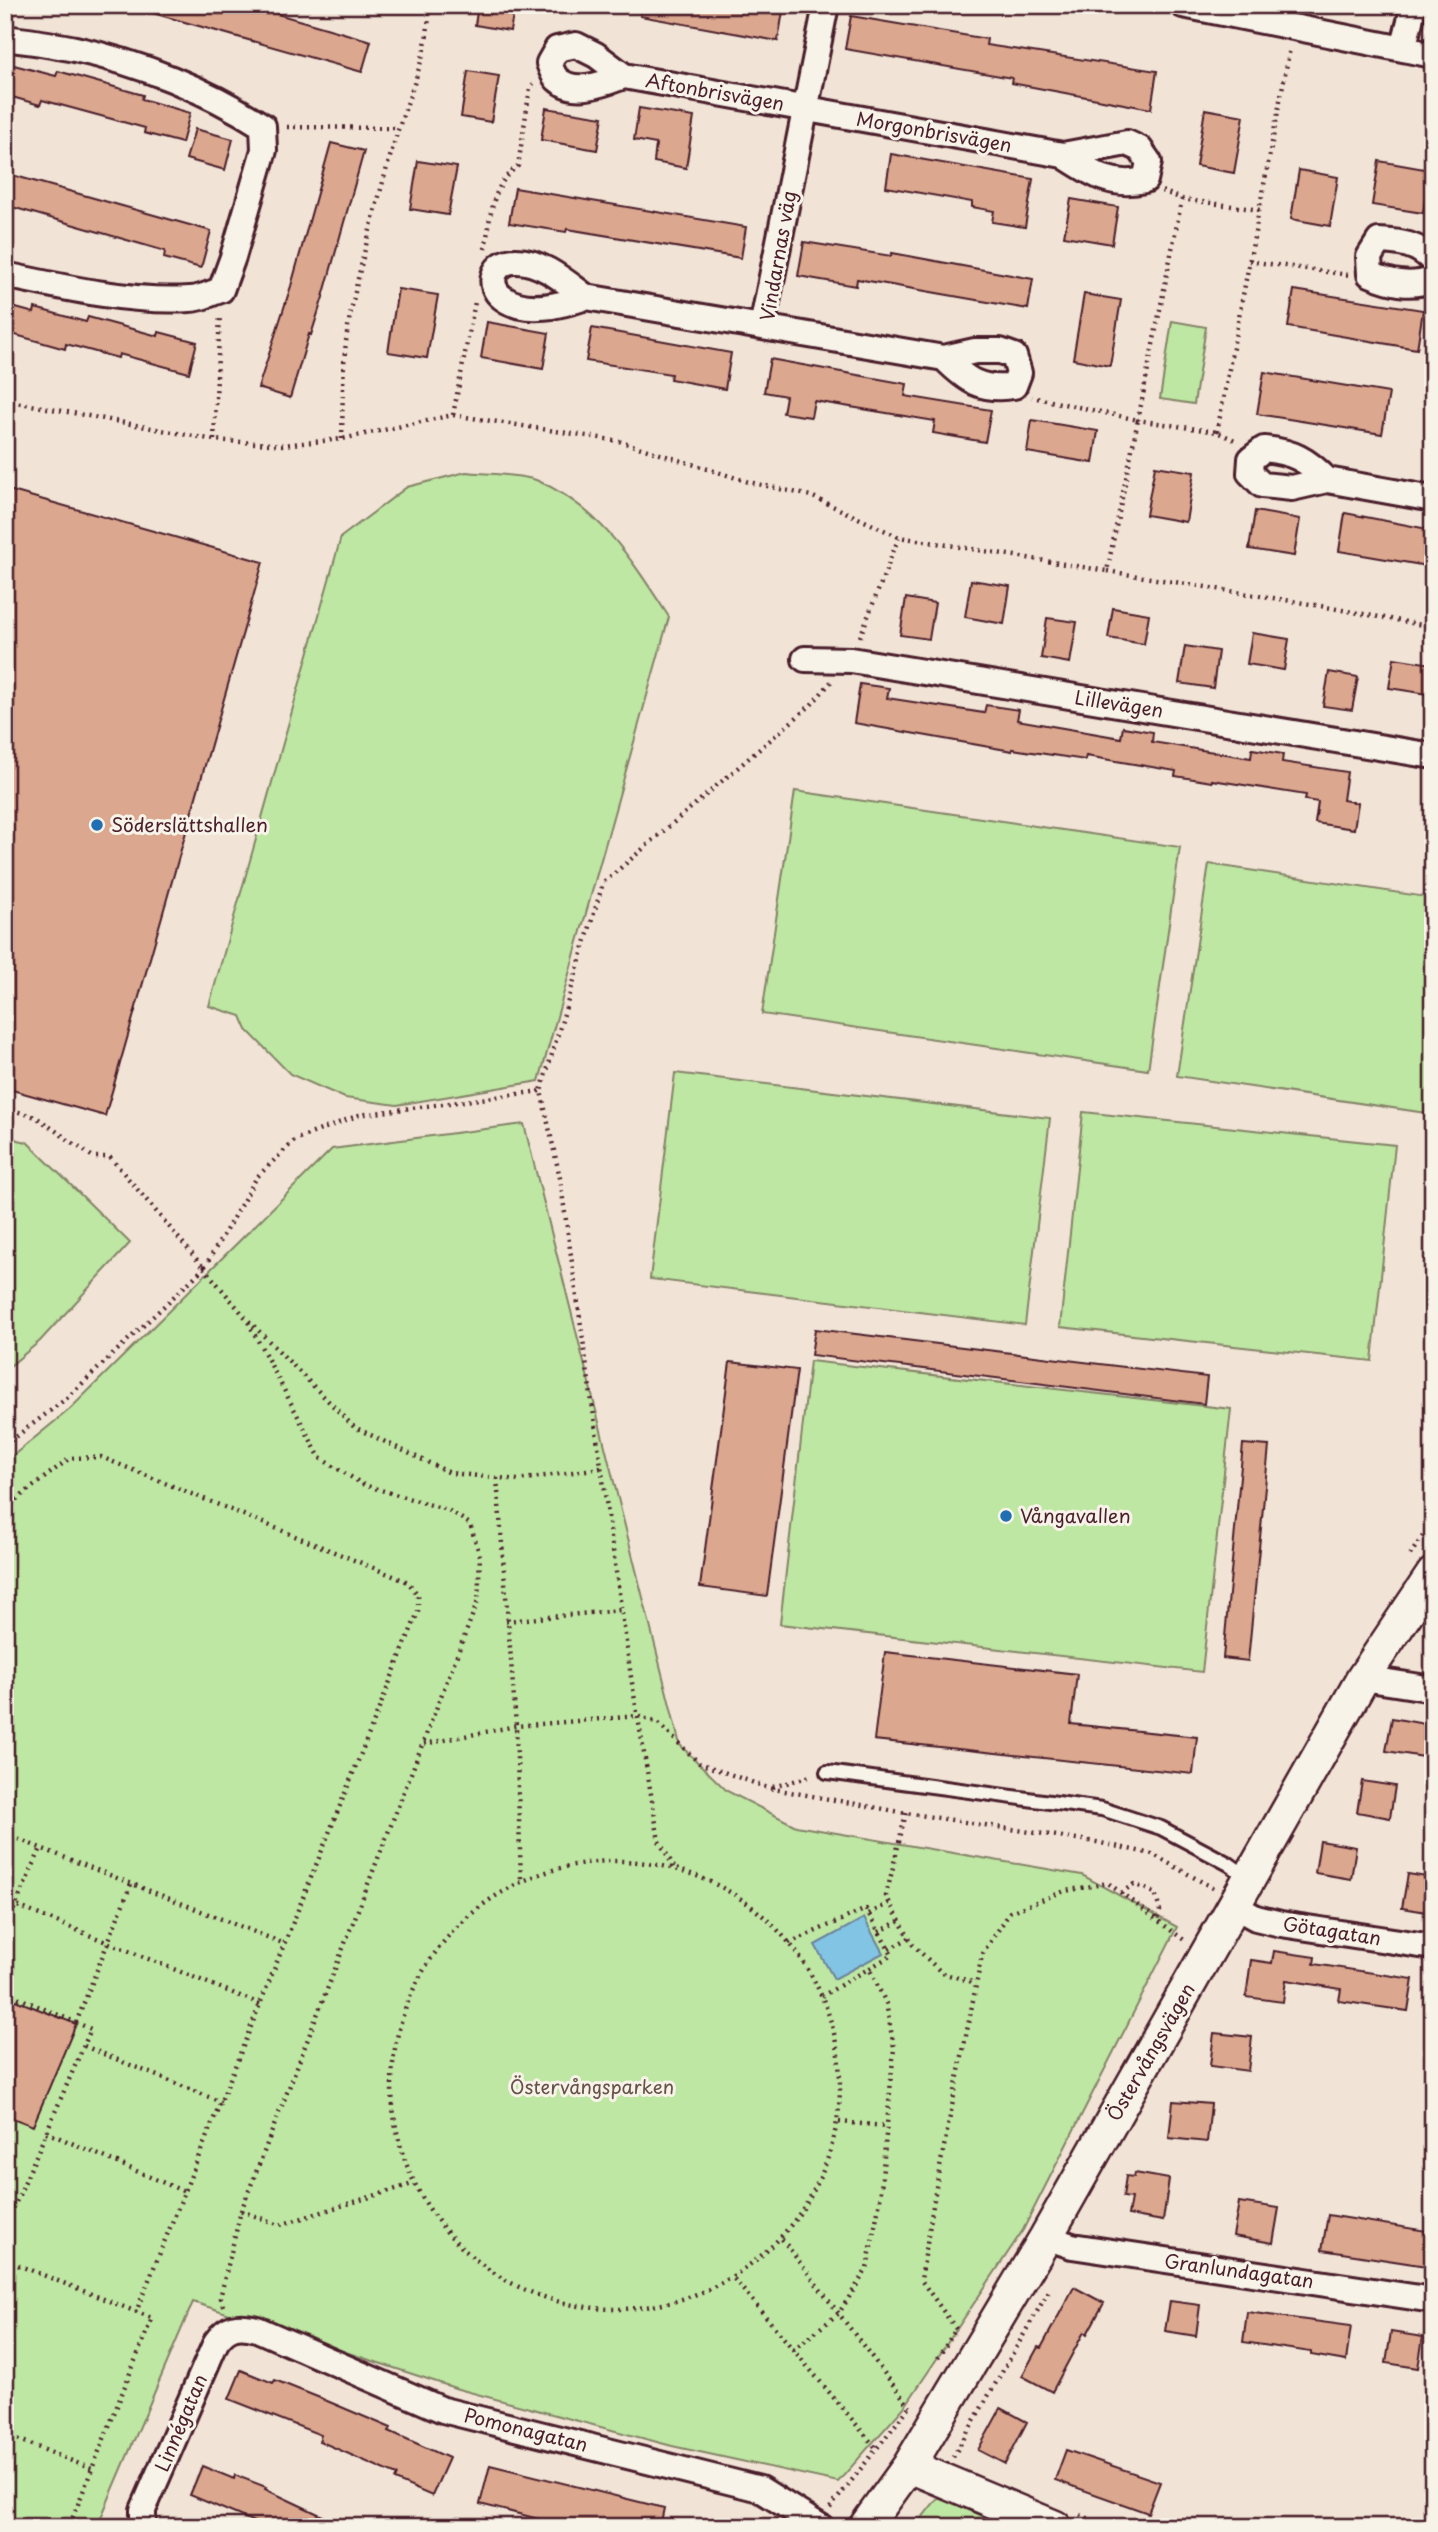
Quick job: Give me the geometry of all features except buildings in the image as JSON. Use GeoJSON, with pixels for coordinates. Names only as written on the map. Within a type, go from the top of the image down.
{"type":"FeatureCollection","features":[{"type":"Feature","properties":{"kind":"street","name":"Vindarnas väg"},"geometry":{"type":"LineString","coordinates":[[826,5],[762,327],[944,358],[975,351],[1000,351],[1014,356],[1019,373],[1014,386]]}},
{"type":"Feature","properties":{"kind":"street"},"geometry":{"type":"LineString","coordinates":[[1183,5],[1433,55]]}},
{"type":"Feature","properties":{"kind":"street"},"geometry":{"type":"LineString","coordinates":[[1403,48],[1413,5]]}},
{"type":"Feature","properties":{"kind":"street"},"geometry":{"type":"LineString","coordinates":[[5,38],[75,49],[149,71],[230,105],[263,127],[264,150],[221,290],[191,299],[135,297],[72,289],[5,275]]}},
{"type":"Feature","properties":{"kind":"street","name":"Aftonbrisvägen"},"geometry":{"type":"LineString","coordinates":[[624,76],[594,87],[568,86],[555,78],[549,63],[557,49],[576,45],[596,55],[624,76],[805,109]]}},
{"type":"Feature","properties":{"kind":"street","name":"Morgonbrisvägen"},"geometry":{"type":"LineString","coordinates":[[805,109],[1063,155],[1128,143],[1140,149],[1149,162],[1145,180],[1128,184],[1096,176],[1063,155]]}},
{"type":"Feature","properties":{"kind":"street"},"geometry":{"type":"LineString","coordinates":[[1433,261],[1425,252],[1406,243],[1379,241],[1369,257],[1370,274],[1390,282],[1419,285],[1433,279]]}},
{"type":"Feature","properties":{"kind":"street"},"geometry":{"type":"LineString","coordinates":[[586,297],[762,327]]}},
{"type":"Feature","properties":{"kind":"street"},"geometry":{"type":"LineString","coordinates":[[944,358],[964,379],[993,389],[1014,386]]}},
{"type":"Feature","properties":{"kind":"street"},"geometry":{"type":"LineString","coordinates":[[1327,480],[1310,463],[1285,452],[1264,449],[1251,458],[1250,473],[1262,485],[1292,488],[1327,480],[1433,499]]}},
{"type":"Feature","properties":{"kind":"street","name":"Lillevägen"},"geometry":{"type":"LineString","coordinates":[[805,659],[851,660],[1433,756]]}},
{"type":"Feature","properties":{"kind":"street","name":"Östervångsvägen"},"geometry":{"type":"LineString","coordinates":[[878,2523],[909,2466],[1046,2237],[1224,1897],[1251,1879],[1363,1678],[1433,1574]]}},
{"type":"Feature","properties":{"kind":"street"},"geometry":{"type":"LineString","coordinates":[[1363,1678],[1433,1689]]}},
{"type":"Feature","properties":{"kind":"street","name":"Götagatan"},"geometry":{"type":"LineString","coordinates":[[1224,1897],[1256,1917],[1281,1924],[1433,1947]]}},
{"type":"Feature","properties":{"kind":"street","name":"Granlundagatan"},"geometry":{"type":"LineString","coordinates":[[1046,2237],[1072,2246],[1433,2300]]}},
{"type":"Feature","properties":{"kind":"street","name":"Pomonagatan"},"geometry":{"type":"LineString","coordinates":[[232,2327],[244,2325],[257,2329],[443,2410],[760,2489],[821,2527]]}},
{"type":"Feature","properties":{"kind":"street","name":"Linnégatan"},"geometry":{"type":"LineString","coordinates":[[143,2527],[143,2510],[216,2343],[223,2332],[232,2327]]}},
{"type":"Feature","properties":{"kind":"street"},"geometry":{"type":"LineString","coordinates":[[909,2466],[1055,2527]]}},
{"type":"Feature","properties":{"kind":"lane"},"geometry":{"type":"LineString","coordinates":[[827,1772],[1101,1809],[1161,1828],[1229,1864],[1251,1879]]}},
{"type":"Feature","properties":{"kind":"path"},"geometry":{"type":"LineString","coordinates":[[342,439],[349,323],[373,217],[398,128],[419,70],[429,21],[429,5]]}},
{"type":"Feature","properties":{"kind":"path"},"geometry":{"type":"LineString","coordinates":[[1217,432],[1294,28]]}},
{"type":"Feature","properties":{"kind":"path"},"geometry":{"type":"LineString","coordinates":[[484,252],[496,190],[505,175],[518,166],[530,88],[549,63]]}},
{"type":"Feature","properties":{"kind":"path"},"geometry":{"type":"LineString","coordinates":[[263,127],[398,128]]}},
{"type":"Feature","properties":{"kind":"path"},"geometry":{"type":"LineString","coordinates":[[1145,180],[1182,200],[1260,210]]}},
{"type":"Feature","properties":{"kind":"path"},"geometry":{"type":"LineString","coordinates":[[1107,571],[1182,200]]}},
{"type":"Feature","properties":{"kind":"path"},"geometry":{"type":"LineString","coordinates":[[1249,261],[1355,276],[1370,274]]}},
{"type":"Feature","properties":{"kind":"path"},"geometry":{"type":"LineString","coordinates":[[453,415],[477,289]]}},
{"type":"Feature","properties":{"kind":"path"},"geometry":{"type":"LineString","coordinates":[[214,440],[221,290]]}},
{"type":"Feature","properties":{"kind":"path"},"geometry":{"type":"LineString","coordinates":[[1014,386],[1033,398],[1138,420],[1217,432],[1238,442],[1251,458]]}},
{"type":"Feature","properties":{"kind":"path"},"geometry":{"type":"LineString","coordinates":[[5,400],[214,440],[283,445],[342,439],[453,415],[619,441],[749,482],[811,496],[899,537],[1310,604],[1433,627]]}},
{"type":"Feature","properties":{"kind":"path"},"geometry":{"type":"LineString","coordinates":[[674,1867],[659,1841],[621,1610],[560,1178],[541,1091],[603,883],[811,705],[851,660],[899,537]]}},
{"type":"Feature","properties":{"kind":"path"},"geometry":{"type":"LineString","coordinates":[[5,1445],[67,1398],[204,1268],[257,1177],[295,1140],[359,1115],[541,1091]]}},
{"type":"Feature","properties":{"kind":"path"},"geometry":{"type":"LineString","coordinates":[[5,1108],[36,1117],[93,1157],[110,1157],[246,1318],[354,1427],[450,1473],[518,1480],[601,1468]]}},
{"type":"Feature","properties":{"kind":"path"},"geometry":{"type":"LineString","coordinates":[[232,2327],[220,2298],[241,2211],[478,1601],[480,1556],[470,1524],[448,1510],[364,1485],[320,1458],[246,1318]]}},
{"type":"Feature","properties":{"kind":"path"},"geometry":{"type":"LineString","coordinates":[[5,1508],[70,1458],[101,1457],[408,1582],[418,1595],[418,1612],[136,2312]]}},
{"type":"Feature","properties":{"kind":"path"},"geometry":{"type":"LineString","coordinates":[[497,1478],[516,1726],[521,1881]]}},
{"type":"Feature","properties":{"kind":"path"},"geometry":{"type":"LineString","coordinates":[[506,1621],[621,1610]]}},
{"type":"Feature","properties":{"kind":"path"},"geometry":{"type":"LineString","coordinates":[[423,1744],[516,1726],[638,1716],[658,1723],[699,1763],[768,1788],[906,1813],[1096,1842],[1152,1854],[1224,1897]]}},
{"type":"Feature","properties":{"kind":"path"},"geometry":{"type":"LineString","coordinates":[[768,1788],[827,1772]]}},
{"type":"Feature","properties":{"kind":"path"},"geometry":{"type":"LineString","coordinates":[[906,1813],[886,1896],[913,1945],[942,1973],[976,1983]]}},
{"type":"Feature","properties":{"kind":"path"},"geometry":{"type":"LineString","coordinates":[[5,1834],[285,1944]]}},
{"type":"Feature","properties":{"kind":"path"},"geometry":{"type":"LineString","coordinates":[[5,1928],[41,1848]]}},
{"type":"Feature","properties":{"kind":"path"},"geometry":{"type":"LineString","coordinates":[[584,1862],[674,1867],[717,1883],[774,1923],[816,1979],[839,2045],[841,2114],[821,2181],[782,2239],[734,2278],[664,2306],[589,2310],[517,2288],[456,2245],[412,2184],[392,2115],[394,2044],[418,1977],[461,1920],[521,1881],[584,1862]]}},
{"type":"Feature","properties":{"kind":"path"},"geometry":{"type":"LineString","coordinates":[[956,2329],[921,2280],[936,2187],[982,1955],[1010,1912],[1065,1891],[1108,1883],[1185,1941]]}},
{"type":"Feature","properties":{"kind":"path"},"geometry":{"type":"LineString","coordinates":[[76,2023],[131,1884]]}},
{"type":"Feature","properties":{"kind":"path"},"geometry":{"type":"LineString","coordinates":[[1121,1893],[1134,1885],[1155,1893],[1160,1911],[1157,1920]]}},
{"type":"Feature","properties":{"kind":"path"},"geometry":{"type":"LineString","coordinates":[[5,1900],[260,2004]]}},
{"type":"Feature","properties":{"kind":"path"},"geometry":{"type":"LineString","coordinates":[[869,1914],[889,1903]]}},
{"type":"Feature","properties":{"kind":"path"},"geometry":{"type":"LineString","coordinates":[[789,1943],[866,1909],[892,1955],[822,1996]]}},
{"type":"Feature","properties":{"kind":"path"},"geometry":{"type":"LineString","coordinates":[[879,1932],[899,1921]]}},
{"type":"Feature","properties":{"kind":"path"},"geometry":{"type":"LineString","coordinates":[[889,1949],[909,1938]]}},
{"type":"Feature","properties":{"kind":"path"},"geometry":{"type":"LineString","coordinates":[[793,2350],[839,2313],[867,2269],[880,2200],[894,2048],[886,2003],[869,1968]]}},
{"type":"Feature","properties":{"kind":"path"},"geometry":{"type":"LineString","coordinates":[[5,1992],[91,2029],[10,2216],[5,2215]]}},
{"type":"Feature","properties":{"kind":"path"},"geometry":{"type":"LineString","coordinates":[[84,2046],[221,2102]]}},
{"type":"Feature","properties":{"kind":"path"},"geometry":{"type":"LineString","coordinates":[[838,2122],[887,2126]]}},
{"type":"Feature","properties":{"kind":"path"},"geometry":{"type":"LineString","coordinates":[[46,2132],[185,2192]]}},
{"type":"Feature","properties":{"kind":"path"},"geometry":{"type":"LineString","coordinates":[[241,2211],[280,2225],[412,2184]]}},
{"type":"Feature","properties":{"kind":"path"},"geometry":{"type":"LineString","coordinates":[[782,2239],[909,2407]]}},
{"type":"Feature","properties":{"kind":"path"},"geometry":{"type":"LineString","coordinates":[[5,2260],[152,2318],[69,2527]]}},
{"type":"Feature","properties":{"kind":"path"},"geometry":{"type":"LineString","coordinates":[[734,2278],[876,2448]]}},
{"type":"Feature","properties":{"kind":"path"},"geometry":{"type":"LineString","coordinates":[[5,2434],[92,2469]]}},
{"type":"Feature","properties":{"kind":"green space"},"geometry":{"type":"Polygon","coordinates":[[[1172,321],[1206,327],[1194,404],[1160,399],[1172,321]]]}},
{"type":"Feature","properties":{"kind":"green space"},"geometry":{"type":"Polygon","coordinates":[[[466,472],[512,475],[536,480],[578,505],[613,538],[669,617],[539,1081],[397,1105],[345,1098],[290,1074],[247,1030],[241,1016],[209,1006],[341,537],[407,487],[466,472]]]}},
{"type":"Feature","properties":{"kind":"green space"},"geometry":{"type":"Polygon","coordinates":[[[795,791],[1180,847],[1148,1070],[762,1014],[795,791]]]}},
{"type":"Feature","properties":{"kind":"green space"},"geometry":{"type":"Polygon","coordinates":[[[1209,864],[1433,898],[1433,1114],[1177,1076],[1209,864]]]}},
{"type":"Feature","properties":{"kind":"green space"},"geometry":{"type":"Polygon","coordinates":[[[675,1073],[1050,1118],[1025,1325],[650,1279],[675,1073]]]}},
{"type":"Feature","properties":{"kind":"green space"},"geometry":{"type":"Polygon","coordinates":[[[1083,1112],[1395,1145],[1372,1361],[1060,1327],[1083,1112]]]}},
{"type":"Feature","properties":{"kind":"green space","name":"Östervångsparken"},"geometry":{"type":"Polygon","coordinates":[[[524,1124],[680,1745],[727,1791],[796,1826],[1082,1875],[1177,1927],[1023,2230],[906,2405],[838,2482],[672,2446],[458,2389],[193,2302],[97,2527],[5,2527],[5,1462],[70,1409],[332,1149],[524,1124]]]}},
{"type":"Feature","properties":{"kind":"green space"},"geometry":{"type":"Polygon","coordinates":[[[5,1137],[27,1142],[130,1243],[40,1341],[5,1370],[5,1137]]]}},
{"type":"Feature","properties":{"kind":"green space","name":"Vångavallen"},"geometry":{"type":"Polygon","coordinates":[[[810,1361],[1231,1409],[1202,1672],[780,1624],[810,1361]]]}},
{"type":"Feature","properties":{"kind":"green space"},"geometry":{"type":"Polygon","coordinates":[[[941,2494],[1019,2527],[938,2527],[921,2519],[941,2494]]]}},
{"type":"Feature","properties":{"kind":"water"},"geometry":{"type":"Polygon","coordinates":[[[864,1918],[883,1953],[834,1979],[815,1945],[864,1918]]]}},
{"type":"Feature","properties":{"kind":"place","name":"Söderslättshallen"},"geometry":{"type":"Point","coordinates":[97,825]}},
{"type":"Feature","properties":{"kind":"place","name":"Vångavallen"},"geometry":{"type":"Point","coordinates":[1006,1516]}}]}
